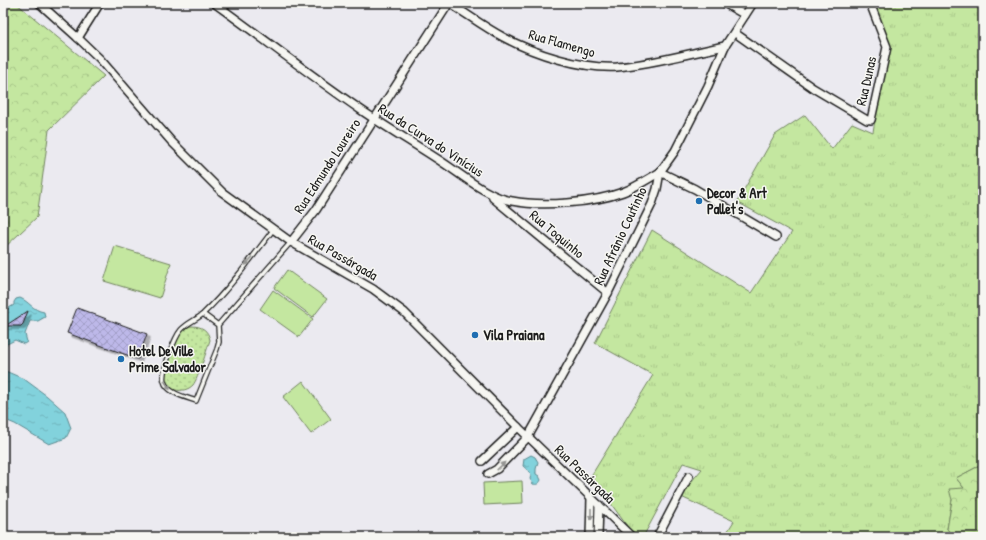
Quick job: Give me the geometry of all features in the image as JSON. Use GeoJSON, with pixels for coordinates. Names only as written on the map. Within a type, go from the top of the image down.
{"type":"FeatureCollection","features":[{"type":"Feature","properties":{"kind":"street","name":"Rua Passárgada"},"geometry":{"type":"LineString","coordinates":[[39,3],[78,38],[118,79],[171,142],[222,192],[291,242],[373,289],[396,304],[528,437],[632,537]]}},
{"type":"Feature","properties":{"kind":"street"},"geometry":{"type":"LineString","coordinates":[[78,38],[100,3]]}},
{"type":"Feature","properties":{"kind":"street","name":"Rua da Curva do Vinícius"},"geometry":{"type":"LineString","coordinates":[[214,3],[374,119],[464,176],[490,195],[520,202],[554,203],[584,201],[623,192],[660,172]]}},
{"type":"Feature","properties":{"kind":"street","name":"Rua Edmundo Loureiro"},"geometry":{"type":"LineString","coordinates":[[291,242],[316,210],[449,3]]}},
{"type":"Feature","properties":{"kind":"street","name":"Rua Flamengo"},"geometry":{"type":"LineString","coordinates":[[449,3],[503,37],[525,47],[575,63],[616,67],[635,65],[725,46]]}},
{"type":"Feature","properties":{"kind":"street"},"geometry":{"type":"LineString","coordinates":[[724,3],[745,16]]}},
{"type":"Feature","properties":{"kind":"street","name":"Rua Afrânio Coutinho"},"geometry":{"type":"LineString","coordinates":[[488,474],[497,469],[528,437],[608,293],[652,204],[657,189],[660,172],[675,151],[708,86],[725,46],[753,3]]}},
{"type":"Feature","properties":{"kind":"street","name":"Rua Dunas"},"geometry":{"type":"LineString","coordinates":[[734,33],[813,88],[869,120],[887,47],[870,3]]}},
{"type":"Feature","properties":{"kind":"street"},"geometry":{"type":"LineString","coordinates":[[660,172],[690,186],[776,237]]}},
{"type":"Feature","properties":{"kind":"street","name":"Rua Toquinho"},"geometry":{"type":"LineString","coordinates":[[490,195],[608,293]]}},
{"type":"Feature","properties":{"kind":"street"},"geometry":{"type":"LineString","coordinates":[[482,461],[518,427]]}},
{"type":"Feature","properties":{"kind":"street"},"geometry":{"type":"LineString","coordinates":[[657,537],[689,476]]}},
{"type":"Feature","properties":{"kind":"street"},"geometry":{"type":"LineString","coordinates":[[590,497],[590,537]]}},
{"type":"Feature","properties":{"kind":"street"},"geometry":{"type":"LineString","coordinates":[[598,537],[599,505]]}},
{"type":"Feature","properties":{"kind":"lane"},"geometry":{"type":"LineString","coordinates":[[203,314],[218,326],[219,335],[217,349],[196,401],[172,391],[164,382],[162,375],[176,340],[181,330],[203,314],[254,256],[274,230]]}},
{"type":"Feature","properties":{"kind":"lane"},"geometry":{"type":"LineString","coordinates":[[218,326],[291,242]]}},
{"type":"Feature","properties":{"kind":"green space"},"geometry":{"type":"Polygon","coordinates":[[[3,3],[16,3],[104,76],[49,130],[37,217],[3,249],[3,3]]]}},
{"type":"Feature","properties":{"kind":"green space"},"geometry":{"type":"Polygon","coordinates":[[[870,3],[983,3],[983,468],[977,467],[956,478],[964,488],[952,500],[947,529],[955,537],[724,537],[734,521],[679,496],[702,469],[683,463],[643,537],[635,537],[591,476],[653,375],[595,343],[652,230],[751,293],[792,232],[737,202],[775,135],[805,115],[832,149],[852,123],[873,132],[887,47],[870,3]]]}},
{"type":"Feature","properties":{"kind":"green space"},"geometry":{"type":"Polygon","coordinates":[[[115,246],[171,263],[160,298],[104,281],[115,246]]]}},
{"type":"Feature","properties":{"kind":"green space"},"geometry":{"type":"Polygon","coordinates":[[[287,270],[327,299],[313,317],[274,288],[287,270]]]}},
{"type":"Feature","properties":{"kind":"green space"},"geometry":{"type":"Polygon","coordinates":[[[273,290],[313,319],[299,337],[260,309],[273,290]]]}},
{"type":"Feature","properties":{"kind":"green space"},"geometry":{"type":"Polygon","coordinates":[[[191,326],[204,329],[210,340],[200,370],[193,385],[185,390],[175,390],[168,385],[164,376],[180,332],[191,326]]]}},
{"type":"Feature","properties":{"kind":"green space"},"geometry":{"type":"Polygon","coordinates":[[[303,381],[331,419],[311,434],[283,397],[303,381]]]}},
{"type":"Feature","properties":{"kind":"green space"},"geometry":{"type":"Polygon","coordinates":[[[977,467],[983,468],[983,537],[954,537],[947,529],[952,500],[949,489],[964,488],[956,478],[977,467]]]}},
{"type":"Feature","properties":{"kind":"green space"},"geometry":{"type":"Polygon","coordinates":[[[522,481],[523,503],[484,505],[483,483],[522,481]]]}},
{"type":"Feature","properties":{"kind":"water"},"geometry":{"type":"Polygon","coordinates":[[[20,298],[37,310],[44,312],[45,317],[38,321],[30,321],[25,334],[27,342],[24,344],[15,340],[5,345],[3,344],[3,327],[6,320],[3,315],[3,308],[7,309],[14,305],[16,299],[20,298]],[[26,316],[12,325],[21,326],[26,316]]]}},
{"type":"Feature","properties":{"kind":"water"},"geometry":{"type":"Polygon","coordinates":[[[3,370],[24,379],[65,412],[71,428],[66,438],[49,444],[15,424],[3,419],[3,370]]]}},
{"type":"Feature","properties":{"kind":"water"},"geometry":{"type":"Polygon","coordinates":[[[531,455],[535,457],[538,462],[536,474],[541,480],[537,484],[533,484],[530,479],[530,472],[523,466],[524,459],[531,455]]]}},
{"type":"Feature","properties":{"kind":"building"},"geometry":{"type":"Polygon","coordinates":[[[77,308],[147,334],[138,359],[67,333],[77,308]]]}},
{"type":"Feature","properties":{"kind":"building"},"geometry":{"type":"Polygon","coordinates":[[[28,311],[21,326],[5,326],[28,311]]]}},
{"type":"Feature","properties":{"kind":"place","name":"Decor & Art Pallet's"},"geometry":{"type":"Point","coordinates":[699,201]}},
{"type":"Feature","properties":{"kind":"place","name":"Vila Praiana"},"geometry":{"type":"Point","coordinates":[475,335]}},
{"type":"Feature","properties":{"kind":"place","name":"Hotel DeVille Prime Salvador"},"geometry":{"type":"Point","coordinates":[121,359]}}]}
